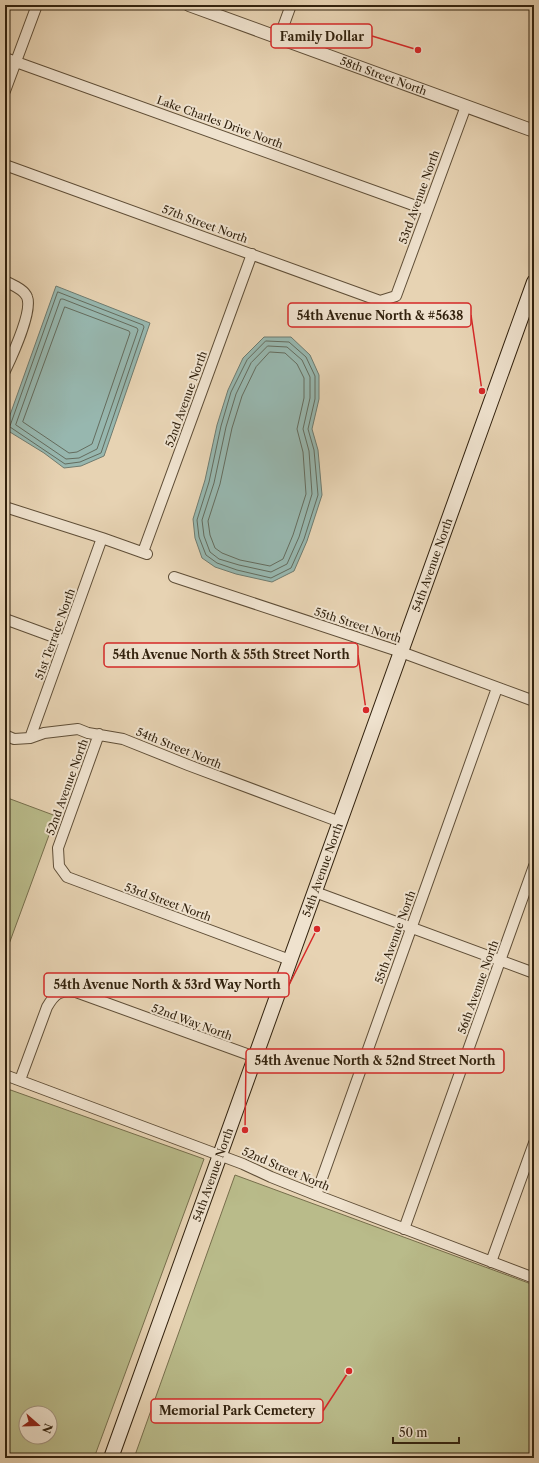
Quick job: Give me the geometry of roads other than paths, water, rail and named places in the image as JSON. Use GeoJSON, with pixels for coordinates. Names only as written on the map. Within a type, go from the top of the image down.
{"type":"FeatureCollection","features":[{"type":"Feature","properties":{"kind":"main road","name":"54th Avenue North"},"geometry":{"type":"LineString","coordinates":[[111,1458],[534,282]]}},
{"type":"Feature","properties":{"kind":"street"},"geometry":{"type":"LineString","coordinates":[[5,91],[37,5]]}},
{"type":"Feature","properties":{"kind":"street","name":"58th Street North"},"geometry":{"type":"LineString","coordinates":[[189,5],[534,131]]}},
{"type":"Feature","properties":{"kind":"street"},"geometry":{"type":"LineString","coordinates":[[279,38],[291,5]]}},
{"type":"Feature","properties":{"kind":"street","name":"Lake Charles Drive North"},"geometry":{"type":"LineString","coordinates":[[5,58],[427,210]]}},
{"type":"Feature","properties":{"kind":"street","name":"53rd Avenue North"},"geometry":{"type":"LineString","coordinates":[[396,296],[466,106]]}},
{"type":"Feature","properties":{"kind":"street","name":"57th Street North"},"geometry":{"type":"LineString","coordinates":[[5,165],[380,302],[396,296]]}},
{"type":"Feature","properties":{"kind":"street","name":"52nd Avenue North"},"geometry":{"type":"LineString","coordinates":[[102,538],[146,554],[252,254]]}},
{"type":"Feature","properties":{"kind":"street"},"geometry":{"type":"LineString","coordinates":[[5,281],[18,288],[27,296],[29,305],[18,341],[5,371]]}},
{"type":"Feature","properties":{"kind":"street"},"geometry":{"type":"LineString","coordinates":[[5,507],[102,538]]}},
{"type":"Feature","properties":{"kind":"street","name":"51st Terrace North"},"geometry":{"type":"LineString","coordinates":[[30,738],[102,538]]}},
{"type":"Feature","properties":{"kind":"street","name":"55th Street North"},"geometry":{"type":"LineString","coordinates":[[174,577],[401,652],[534,701]]}},
{"type":"Feature","properties":{"kind":"street"},"geometry":{"type":"LineString","coordinates":[[5,619],[65,641]]}},
{"type":"Feature","properties":{"kind":"street","name":"55th Avenue North"},"geometry":{"type":"LineString","coordinates":[[316,1195],[497,688]]}},
{"type":"Feature","properties":{"kind":"street","name":"54th Street North"},"geometry":{"type":"LineString","coordinates":[[5,735],[14,739],[30,738],[52,732],[78,729],[88,733],[123,739],[188,766],[340,822]]}},
{"type":"Feature","properties":{"kind":"street","name":"52nd Avenue North"},"geometry":{"type":"LineString","coordinates":[[58,848],[99,734]]}},
{"type":"Feature","properties":{"kind":"street","name":"53rd Street North"},"geometry":{"type":"LineString","coordinates":[[58,848],[59,866],[67,877],[290,960]]}},
{"type":"Feature","properties":{"kind":"street","name":"56th Avenue North"},"geometry":{"type":"LineString","coordinates":[[404,1229],[534,866]]}},
{"type":"Feature","properties":{"kind":"street"},"geometry":{"type":"LineString","coordinates":[[315,892],[534,973]]}},
{"type":"Feature","properties":{"kind":"street","name":"52nd Way North"},"geometry":{"type":"LineString","coordinates":[[20,1080],[47,1006],[53,997],[64,990],[76,992],[255,1058]]}},
{"type":"Feature","properties":{"kind":"street","name":"52nd Street North"},"geometry":{"type":"LineString","coordinates":[[5,1075],[220,1155],[316,1195],[534,1278]]}},
{"type":"Feature","properties":{"kind":"street"},"geometry":{"type":"LineString","coordinates":[[492,1262],[534,1142]]}},
{"type":"Feature","properties":{"kind":"water"},"geometry":{"type":"Polygon","coordinates":[[[56,286],[150,323],[104,456],[81,466],[64,468],[44,453],[5,429],[56,286]]]}},
{"type":"Feature","properties":{"kind":"water"},"geometry":{"type":"Polygon","coordinates":[[[264,337],[291,337],[310,355],[319,375],[319,399],[312,429],[318,450],[322,495],[307,541],[294,571],[272,582],[236,574],[215,567],[202,558],[195,538],[193,519],[205,480],[217,425],[228,390],[243,358],[264,337]]]}},
{"type":"Feature","properties":{"kind":"place","name":"Family Dollar"},"geometry":{"type":"Point","coordinates":[418,50]}},
{"type":"Feature","properties":{"kind":"place","name":"54th Avenue North & #5638"},"geometry":{"type":"Point","coordinates":[482,391]}},
{"type":"Feature","properties":{"kind":"place","name":"54th Avenue North & 55th Street North"},"geometry":{"type":"Point","coordinates":[366,710]}},
{"type":"Feature","properties":{"kind":"place","name":"54th Avenue North & 53rd Way North"},"geometry":{"type":"Point","coordinates":[317,929]}},
{"type":"Feature","properties":{"kind":"place","name":"54th Avenue North & 52nd Street North"},"geometry":{"type":"Point","coordinates":[245,1130]}},
{"type":"Feature","properties":{"kind":"place","name":"Memorial Park Cemetery"},"geometry":{"type":"Point","coordinates":[349,1371]}}]}
